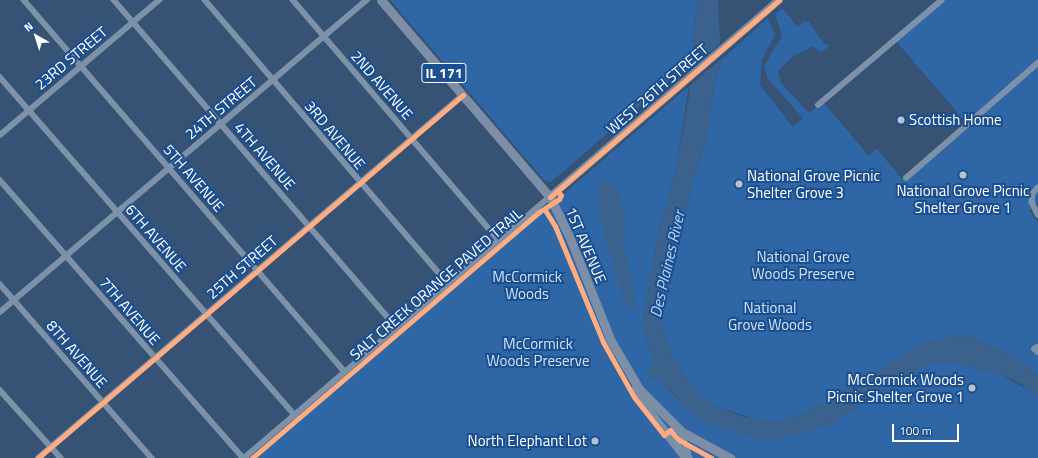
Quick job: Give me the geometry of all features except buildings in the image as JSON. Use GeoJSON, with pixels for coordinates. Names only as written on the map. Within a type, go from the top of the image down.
{"type":"FeatureCollection","features":[{"type":"Feature","properties":{"kind":"main road","name":"1ST AVENUE"},"geometry":{"type":"LineString","coordinates":[[381,0],[550,197],[570,238],[611,341],[630,376],[653,406],[682,432],[730,458]]}},
{"type":"Feature","properties":{"kind":"main road","name":"WEST 26TH STREET"},"geometry":{"type":"LineString","coordinates":[[550,197],[779,0]]}},
{"type":"Feature","properties":{"kind":"main road"},"geometry":{"type":"LineString","coordinates":[[630,376],[640,400],[686,458]]}},
{"type":"Feature","properties":{"kind":"street","name":"5TH AVENUE"},"geometry":{"type":"LineString","coordinates":[[24,0],[346,372]]}},
{"type":"Feature","properties":{"kind":"street","name":"4TH AVENUE"},"geometry":{"type":"LineString","coordinates":[[114,0],[397,328]]}},
{"type":"Feature","properties":{"kind":"street","name":"23RD STREET"},"geometry":{"type":"LineString","coordinates":[[0,135],[158,0]]}},
{"type":"Feature","properties":{"kind":"street","name":"3RD AVENUE"},"geometry":{"type":"LineString","coordinates":[[205,0],[448,284]]}},
{"type":"Feature","properties":{"kind":"street","name":"2ND AVENUE"},"geometry":{"type":"LineString","coordinates":[[294,0],[500,240]]}},
{"type":"Feature","properties":{"kind":"street","name":"24TH STREET"},"geometry":{"type":"LineString","coordinates":[[0,312],[367,0]]}},
{"type":"Feature","properties":{"kind":"street"},"geometry":{"type":"LineString","coordinates":[[818,105],[942,0]]}},
{"type":"Feature","properties":{"kind":"street"},"geometry":{"type":"LineString","coordinates":[[906,178],[1038,63]]}},
{"type":"Feature","properties":{"kind":"street","name":"6TH AVENUE"},"geometry":{"type":"LineString","coordinates":[[0,77],[295,415]]}},
{"type":"Feature","properties":{"kind":"street","name":"25TH STREET"},"geometry":{"type":"LineString","coordinates":[[38,458],[463,95]]}},
{"type":"Feature","properties":{"kind":"street","name":"7TH AVENUE"},"geometry":{"type":"LineString","coordinates":[[0,180],[243,458]]}},
{"type":"Feature","properties":{"kind":"street"},"geometry":{"type":"LineString","coordinates":[[1038,188],[1033,194],[1032,206],[1038,215]]}},
{"type":"Feature","properties":{"kind":"street","name":"WEST 26TH STREET"},"geometry":{"type":"LineString","coordinates":[[243,458],[550,197]]}},
{"type":"Feature","properties":{"kind":"street","name":"8TH AVENUE"},"geometry":{"type":"LineString","coordinates":[[0,284],[152,458]]}},
{"type":"Feature","properties":{"kind":"street"},"geometry":{"type":"LineString","coordinates":[[1038,347],[1035,349],[1038,352]]}},
{"type":"Feature","properties":{"kind":"street"},"geometry":{"type":"LineString","coordinates":[[0,390],[61,458]]}},
{"type":"Feature","properties":{"kind":"street"},"geometry":{"type":"LineString","coordinates":[[682,432],[690,458]]}},
{"type":"Feature","properties":{"kind":"green space"},"geometry":{"type":"Polygon","coordinates":[[[390,0],[697,0],[692,60],[551,182],[544,180],[390,0]]]}},
{"type":"Feature","properties":{"kind":"green space","name":"National Grove Woods"},"geometry":{"type":"Polygon","coordinates":[[[945,0],[1038,0],[1038,202],[1029,210],[1038,223],[1038,342],[1030,349],[1038,356],[1038,374],[1012,355],[974,338],[958,336],[796,417],[777,422],[761,421],[714,406],[700,396],[674,359],[659,320],[671,262],[709,127],[711,100],[721,60],[768,18],[775,35],[762,59],[760,85],[793,127],[803,118],[767,78],[764,66],[782,36],[775,14],[782,8],[798,27],[805,21],[809,22],[824,44],[830,45],[821,53],[813,46],[792,57],[778,71],[781,83],[809,113],[823,102],[869,156],[877,149],[902,179],[967,124],[896,41],[945,0]]]}},
{"type":"Feature","properties":{"kind":"green space","name":"McCormick Woods Preserve"},"geometry":{"type":"Polygon","coordinates":[[[689,86],[676,169],[659,230],[642,325],[652,356],[652,370],[675,397],[708,424],[828,425],[921,367],[935,362],[958,363],[1001,375],[1032,392],[1038,399],[1038,458],[249,458],[540,209],[566,192],[689,86]]]}},
{"type":"Feature","properties":{"kind":"water","name":"Des Plaines River"},"geometry":{"type":"Polygon","coordinates":[[[697,0],[718,0],[721,60],[711,100],[709,127],[671,262],[659,320],[674,359],[700,396],[714,406],[744,417],[777,422],[796,417],[820,405],[912,349],[929,341],[958,336],[974,338],[1012,355],[1038,374],[1038,399],[1019,382],[1001,375],[958,363],[935,362],[921,367],[828,425],[777,440],[755,438],[708,424],[695,416],[659,379],[648,380],[652,356],[642,325],[659,230],[676,169],[689,96],[697,0]]]}},
{"type":"Feature","properties":{"kind":"water"},"geometry":{"type":"Polygon","coordinates":[[[603,180],[611,183],[620,195],[623,210],[623,244],[629,262],[635,307],[632,311],[623,298],[598,210],[599,188],[603,180]]]}},
{"type":"Feature","properties":{"kind":"pier"},"geometry":{"type":"Polygon","coordinates":[[[720,44],[722,58],[687,88],[687,72],[720,44]]]}},
{"type":"Feature","properties":{"kind":"cycle path"},"geometry":{"type":"LineString","coordinates":[[550,197],[779,0]]}},
{"type":"Feature","properties":{"kind":"cycle path"},"geometry":{"type":"LineString","coordinates":[[38,458],[463,95]]}},
{"type":"Feature","properties":{"kind":"cycle path","name":"SALT CREEK ORANGE PAVED TRAIL"},"geometry":{"type":"LineString","coordinates":[[252,458],[539,212],[559,199],[561,195],[557,191]]}},
{"type":"Feature","properties":{"kind":"cycle path"},"geometry":{"type":"LineString","coordinates":[[545,210],[555,226],[603,342],[634,397],[664,435],[670,430],[679,440],[711,458]]}},
{"type":"Feature","properties":{"kind":"place","name":"Scottish Home"},"geometry":{"type":"Point","coordinates":[901,120]}},
{"type":"Feature","properties":{"kind":"place","name":"National Grove Picnic Shelter Grove 1"},"geometry":{"type":"Point","coordinates":[963,175]}},
{"type":"Feature","properties":{"kind":"place","name":"National Grove Picnic Shelter Grove 3"},"geometry":{"type":"Point","coordinates":[739,184]}},
{"type":"Feature","properties":{"kind":"place","name":"McCormick Woods Picnic Shelter Grove 1"},"geometry":{"type":"Point","coordinates":[972,388]}},
{"type":"Feature","properties":{"kind":"place","name":"North Elephant Lot"},"geometry":{"type":"Point","coordinates":[595,441]}},
{"type":"Feature","properties":{"kind":"park label","name":"National Grove Woods Preserve"},"geometry":{"type":"Point","coordinates":[803,264]}},
{"type":"Feature","properties":{"kind":"park label","name":"McCormick Woods"},"geometry":{"type":"Point","coordinates":[527,284]}}]}
